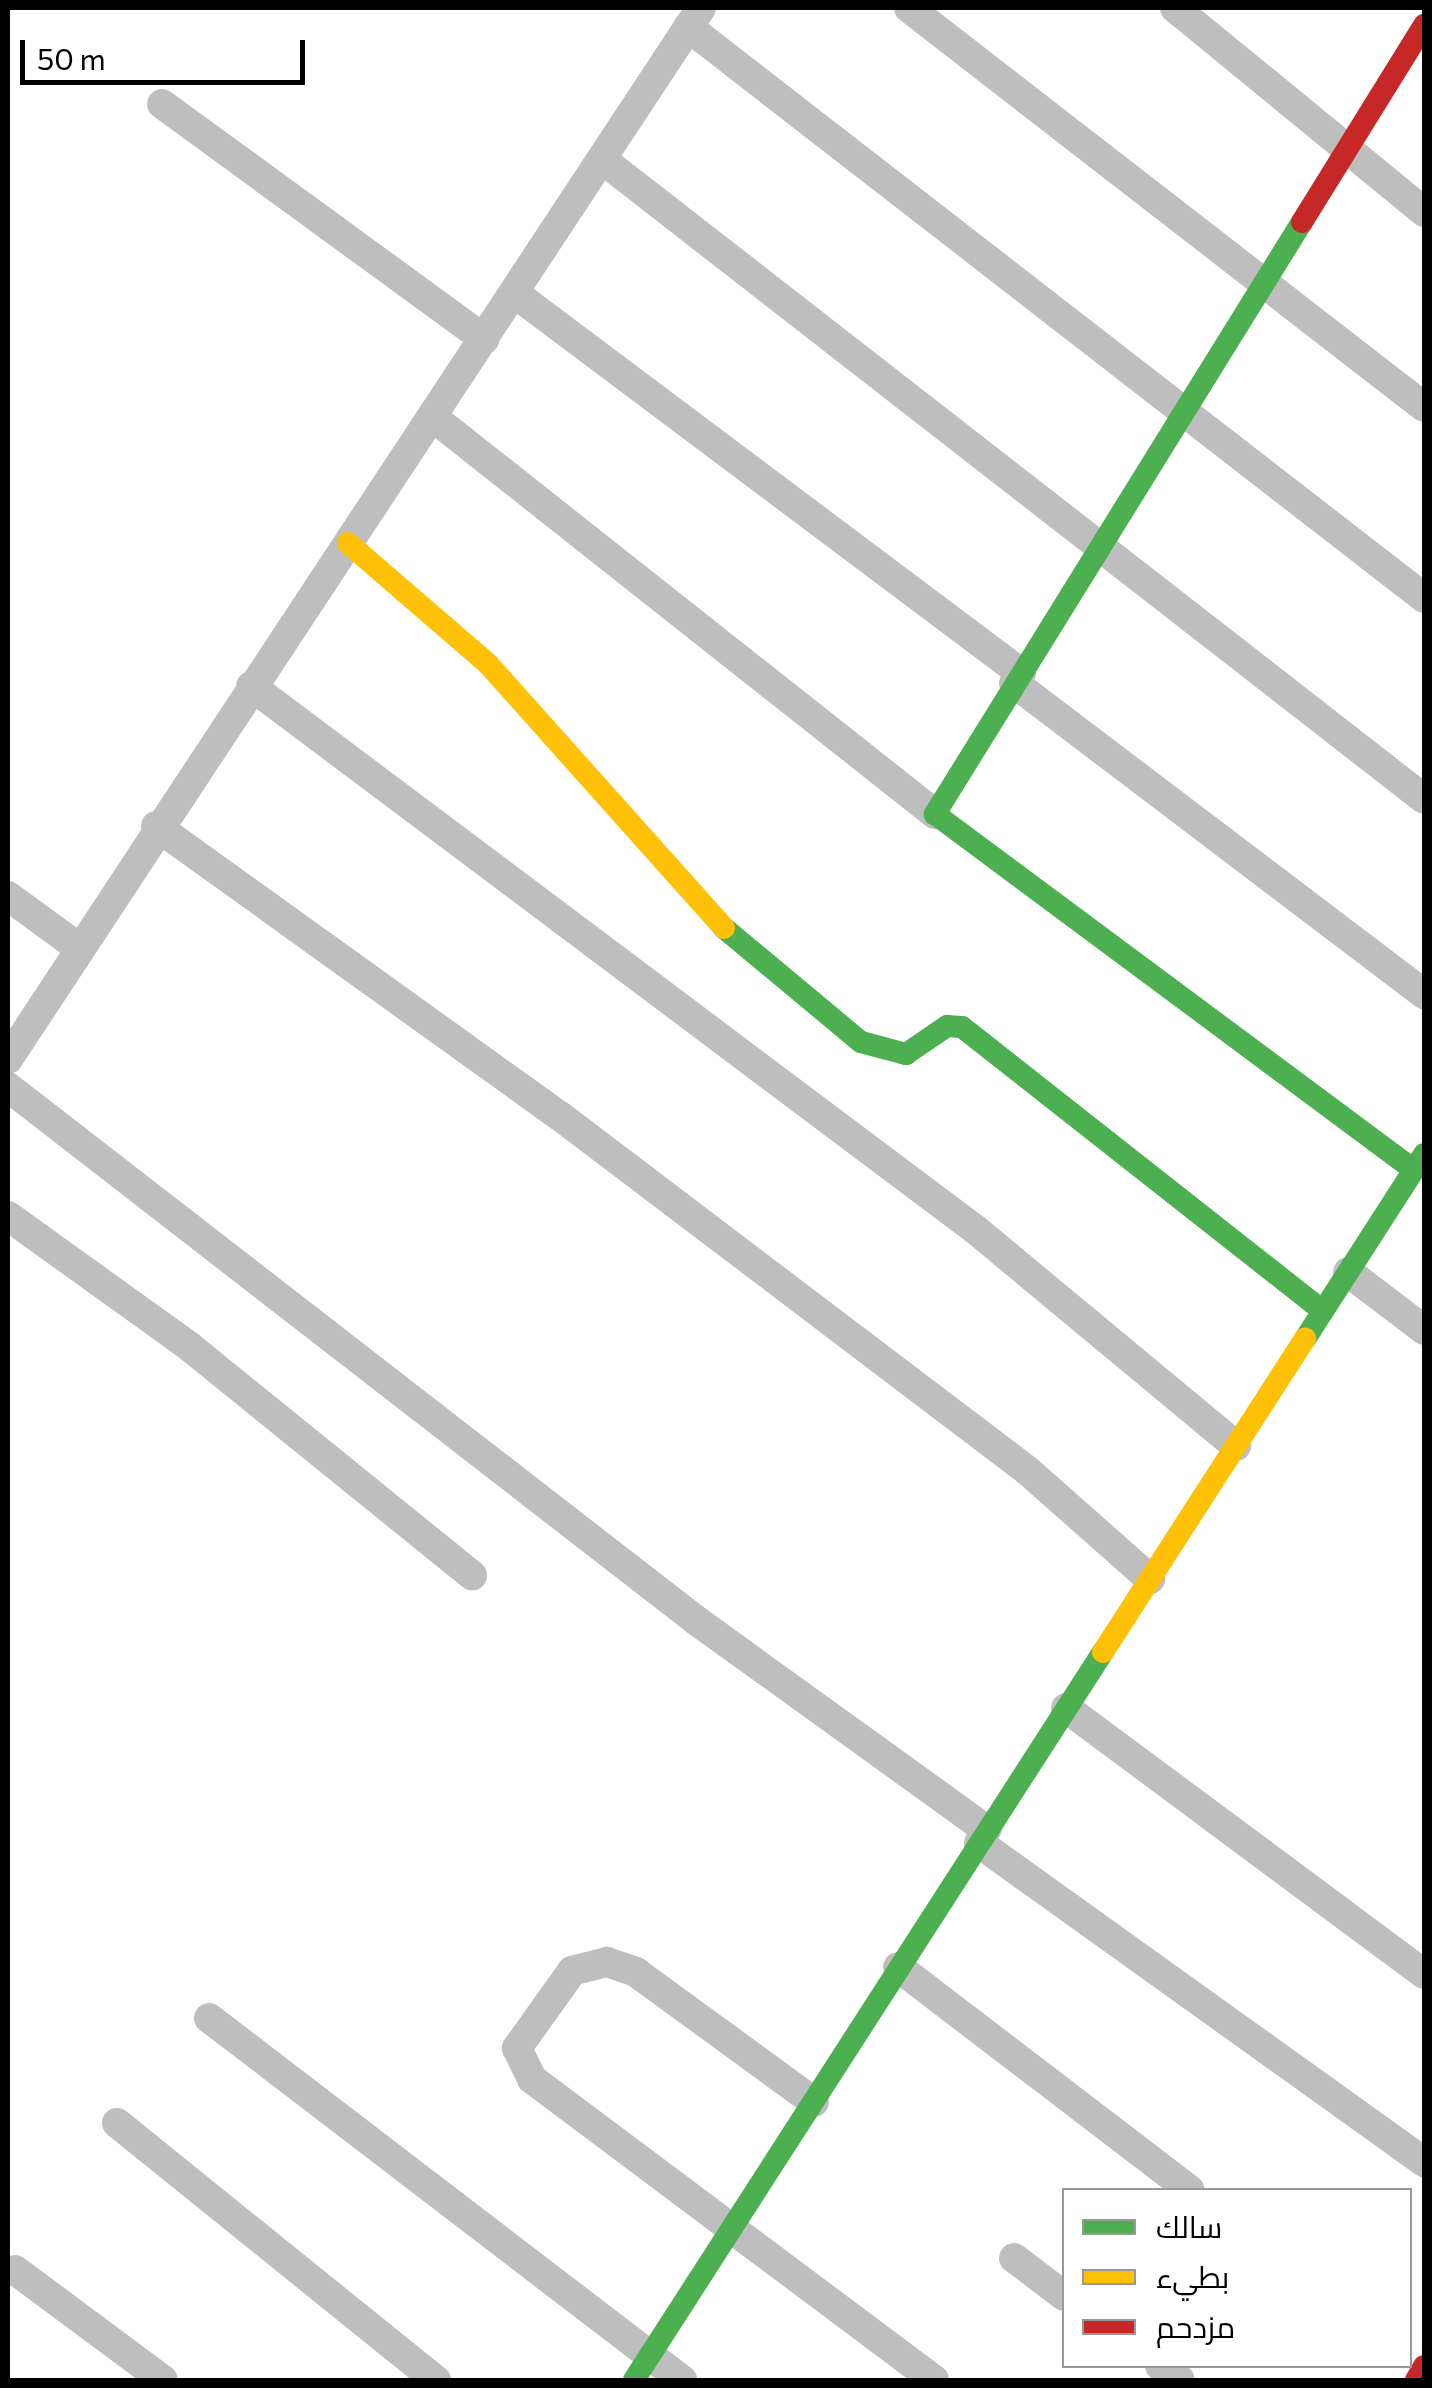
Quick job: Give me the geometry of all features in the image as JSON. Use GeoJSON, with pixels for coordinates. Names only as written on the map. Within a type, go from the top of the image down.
{"type":"FeatureCollection","features":[{"type":"Feature","properties":{"kind":"street"},"geometry":{"type":"LineString","coordinates":[[910,8],[1424,407]]}},
{"type":"Feature","properties":{"kind":"street"},"geometry":{"type":"LineString","coordinates":[[1175,8],[1424,212]]}},
{"type":"Feature","properties":{"kind":"street"},"geometry":{"type":"LineString","coordinates":[[8,1059],[156,826],[517,295],[694,18],[1424,598]]}},
{"type":"Feature","properties":{"kind":"street"},"geometry":{"type":"LineString","coordinates":[[935,814],[1189,413],[1262,282],[1424,25]]}},
{"type":"Feature","properties":{"kind":"street"},"geometry":{"type":"LineString","coordinates":[[162,104],[484,339]]}},
{"type":"Feature","properties":{"kind":"street"},"geometry":{"type":"LineString","coordinates":[[603,160],[1424,799]]}},
{"type":"Feature","properties":{"kind":"street"},"geometry":{"type":"LineString","coordinates":[[517,295],[1424,994]]}},
{"type":"Feature","properties":{"kind":"street"},"geometry":{"type":"LineString","coordinates":[[434,418],[935,814],[1419,1162],[898,1967],[734,2231],[642,2368]]}},
{"type":"Feature","properties":{"kind":"street"},"geometry":{"type":"LineString","coordinates":[[348,543],[488,664],[698,907],[861,1042],[906,1054],[947,1026],[962,1027],[1323,1311]]}},
{"type":"Feature","properties":{"kind":"street"},"geometry":{"type":"LineString","coordinates":[[250,686],[976,1230],[1236,1446]]}},
{"type":"Feature","properties":{"kind":"street"},"geometry":{"type":"LineString","coordinates":[[156,826],[560,1116],[1028,1471],[1150,1579]]}},
{"type":"Feature","properties":{"kind":"street"},"geometry":{"type":"LineString","coordinates":[[8,896],[78,948]]}},
{"type":"Feature","properties":{"kind":"street"},"geometry":{"type":"LineString","coordinates":[[8,1087],[697,1621],[1424,2162]]}},
{"type":"Feature","properties":{"kind":"street"},"geometry":{"type":"LineString","coordinates":[[8,1216],[190,1347],[472,1575]]}},
{"type":"Feature","properties":{"kind":"street"},"geometry":{"type":"LineString","coordinates":[[1348,1272],[1424,1330]]}},
{"type":"Feature","properties":{"kind":"street"},"geometry":{"type":"LineString","coordinates":[[1066,1708],[1424,1974]]}},
{"type":"Feature","properties":{"kind":"street"},"geometry":{"type":"LineString","coordinates":[[814,2102],[636,1972],[607,1962],[572,1971],[522,2036],[532,2079],[934,2380]]}},
{"type":"Feature","properties":{"kind":"street"},"geometry":{"type":"LineString","coordinates":[[898,1967],[1187,2188]]}},
{"type":"Feature","properties":{"kind":"street"},"geometry":{"type":"LineString","coordinates":[[209,2018],[642,2368],[682,2380]]}},
{"type":"Feature","properties":{"kind":"street"},"geometry":{"type":"LineString","coordinates":[[117,2123],[436,2380]]}},
{"type":"Feature","properties":{"kind":"street"},"geometry":{"type":"LineString","coordinates":[[1014,2258],[1062,2294]]}},
{"type":"Feature","properties":{"kind":"street"},"geometry":{"type":"LineString","coordinates":[[15,2270],[162,2380]]}},
{"type":"Feature","properties":{"kind":"street"},"geometry":{"type":"LineString","coordinates":[[1416,2380],[1424,2364]]}},
{"type":"Feature","properties":{"kind":"traffic: fast"},"geometry":{"type":"LineString","coordinates":[[1302,222],[935,814],[1414,1170]]}},
{"type":"Feature","properties":{"kind":"traffic: fast"},"geometry":{"type":"LineString","coordinates":[[724,928],[861,1042],[906,1054],[947,1026],[962,1027],[1323,1311]]}},
{"type":"Feature","properties":{"kind":"traffic: fast"},"geometry":{"type":"LineString","coordinates":[[1305,1339],[1424,1154]]}},
{"type":"Feature","properties":{"kind":"traffic: fast"},"geometry":{"type":"LineString","coordinates":[[634,2380],[1103,1652]]}},
{"type":"Feature","properties":{"kind":"traffic: slow"},"geometry":{"type":"LineString","coordinates":[[348,543],[488,664],[724,928]]}},
{"type":"Feature","properties":{"kind":"traffic: slow"},"geometry":{"type":"LineString","coordinates":[[1103,1652],[1305,1339]]}},
{"type":"Feature","properties":{"kind":"traffic: jam"},"geometry":{"type":"LineString","coordinates":[[1302,222],[1424,25]]}},
{"type":"Feature","properties":{"kind":"traffic: jam"},"geometry":{"type":"LineString","coordinates":[[1416,2380],[1424,2366]]}}]}
